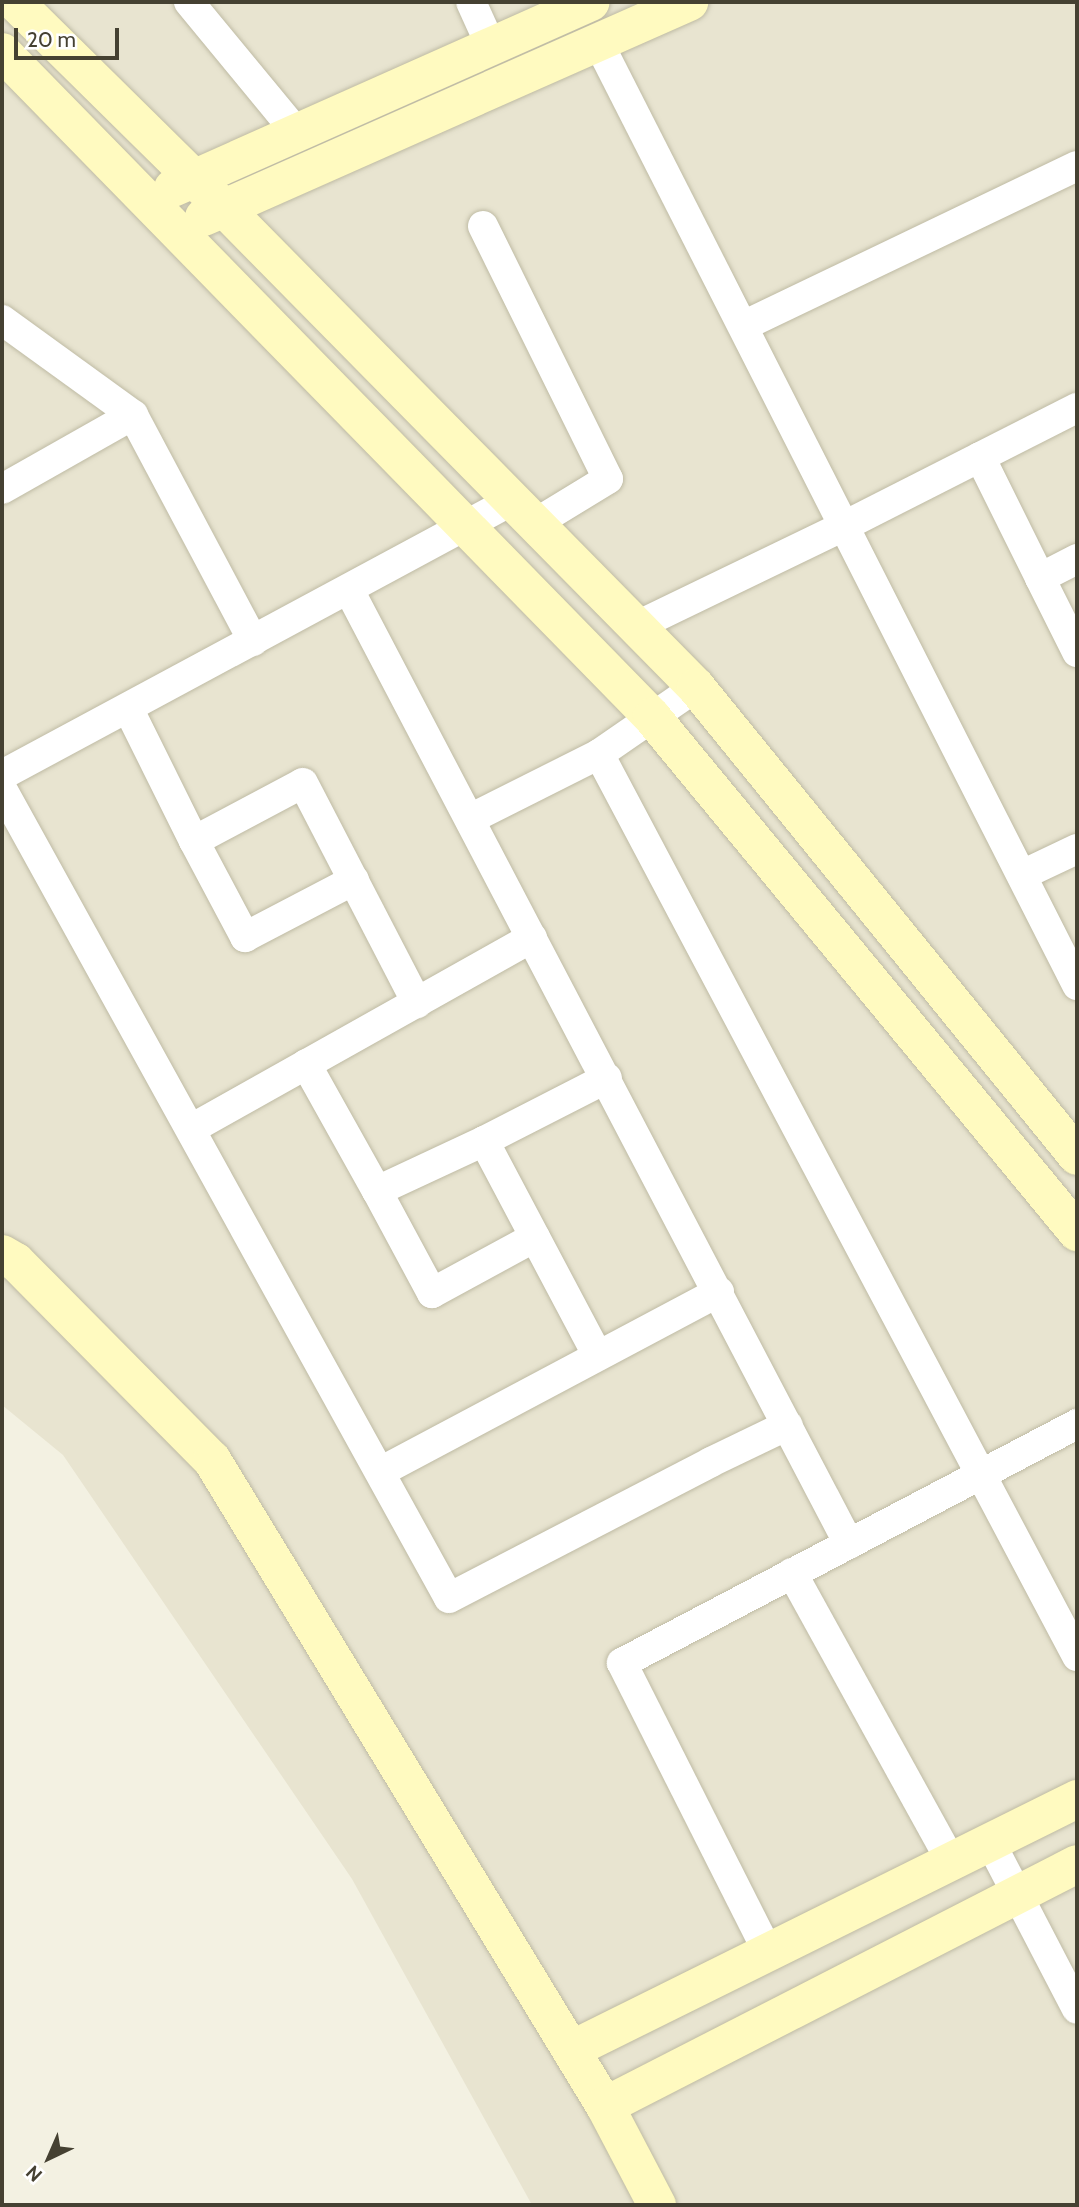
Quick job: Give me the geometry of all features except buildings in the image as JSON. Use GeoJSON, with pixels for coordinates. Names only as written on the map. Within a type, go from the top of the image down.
{"type":"FeatureCollection","features":[{"type":"Feature","properties":{"kind":"street"},"geometry":{"type":"LineString","coordinates":[[15,2],[224,208],[696,687],[1077,1156]]}},
{"type":"Feature","properties":{"kind":"street"},"geometry":{"type":"LineString","coordinates":[[189,2],[296,132]]}},
{"type":"Feature","properties":{"kind":"street"},"geometry":{"type":"LineString","coordinates":[[471,2],[491,46]]}},
{"type":"Feature","properties":{"kind":"street"},"geometry":{"type":"LineString","coordinates":[[148,200],[193,177],[590,2]]}},
{"type":"Feature","properties":{"kind":"street"},"geometry":{"type":"LineString","coordinates":[[177,229],[690,2]]}},
{"type":"Feature","properties":{"kind":"street"},"geometry":{"type":"LineString","coordinates":[[598,42],[1077,985]]}},
{"type":"Feature","properties":{"kind":"street"},"geometry":{"type":"LineString","coordinates":[[2,52],[652,717],[1077,1232]]}},
{"type":"Feature","properties":{"kind":"street"},"geometry":{"type":"LineString","coordinates":[[743,326],[1077,166]]}},
{"type":"Feature","properties":{"kind":"street"},"geometry":{"type":"LineString","coordinates":[[2,775],[466,527],[524,512],[608,479],[482,226]]}},
{"type":"Feature","properties":{"kind":"street"},"geometry":{"type":"LineString","coordinates":[[2,320],[133,415],[253,641]]}},
{"type":"Feature","properties":{"kind":"street"},"geometry":{"type":"LineString","coordinates":[[637,626],[844,526],[1077,408]]}},
{"type":"Feature","properties":{"kind":"street"},"geometry":{"type":"LineString","coordinates":[[2,489],[133,415]]}},
{"type":"Feature","properties":{"kind":"street"},"geometry":{"type":"LineString","coordinates":[[980,457],[1077,652]]}},
{"type":"Feature","properties":{"kind":"street"},"geometry":{"type":"LineString","coordinates":[[1040,578],[1077,559]]}},
{"type":"Feature","properties":{"kind":"street"},"geometry":{"type":"LineString","coordinates":[[349,590],[849,1544]]}},
{"type":"Feature","properties":{"kind":"street"},"geometry":{"type":"LineString","coordinates":[[470,819],[599,754],[696,687]]}},
{"type":"Feature","properties":{"kind":"street"},"geometry":{"type":"LineString","coordinates":[[128,708],[245,937],[354,880]]}},
{"type":"Feature","properties":{"kind":"street"},"geometry":{"type":"LineString","coordinates":[[599,754],[1077,1656]]}},
{"type":"Feature","properties":{"kind":"street"},"geometry":{"type":"LineString","coordinates":[[194,841],[303,783],[417,1003]]}},
{"type":"Feature","properties":{"kind":"street"},"geometry":{"type":"LineString","coordinates":[[2,789],[449,1598],[711,1462],[789,1425]]}},
{"type":"Feature","properties":{"kind":"street"},"geometry":{"type":"LineString","coordinates":[[1022,875],[1077,849]]}},
{"type":"Feature","properties":{"kind":"street"},"geometry":{"type":"LineString","coordinates":[[191,1129],[532,938]]}},
{"type":"Feature","properties":{"kind":"street"},"geometry":{"type":"LineString","coordinates":[[306,1064],[432,1293],[536,1237]]}},
{"type":"Feature","properties":{"kind":"street"},"geometry":{"type":"LineString","coordinates":[[377,1191],[484,1141],[607,1078]]}},
{"type":"Feature","properties":{"kind":"street"},"geometry":{"type":"LineString","coordinates":[[484,1141],[598,1356]]}},
{"type":"Feature","properties":{"kind":"street"},"geometry":{"type":"LineString","coordinates":[[2,1254],[16,1262],[212,1460],[605,2106],[657,2205]]}},
{"type":"Feature","properties":{"kind":"street"},"geometry":{"type":"LineString","coordinates":[[380,1472],[719,1292]]}},
{"type":"Feature","properties":{"kind":"street"},"geometry":{"type":"LineString","coordinates":[[768,1952],[622,1663],[1077,1424]]}},
{"type":"Feature","properties":{"kind":"street"},"geometry":{"type":"LineString","coordinates":[[792,1573],[951,1861]]}},
{"type":"Feature","properties":{"kind":"street"},"geometry":{"type":"LineString","coordinates":[[571,2050],[1077,1799]]}},
{"type":"Feature","properties":{"kind":"street"},"geometry":{"type":"LineString","coordinates":[[990,1842],[1077,2009]]}},
{"type":"Feature","properties":{"kind":"street"},"geometry":{"type":"LineString","coordinates":[[605,2106],[1077,1864]]}},
{"type":"Feature","properties":{"kind":"shaded area"},"geometry":{"type":"Polygon","coordinates":[[[2,2],[1077,2],[1077,2205],[532,2205],[352,1879],[63,1455],[2,1405],[2,2]]]}}]}
